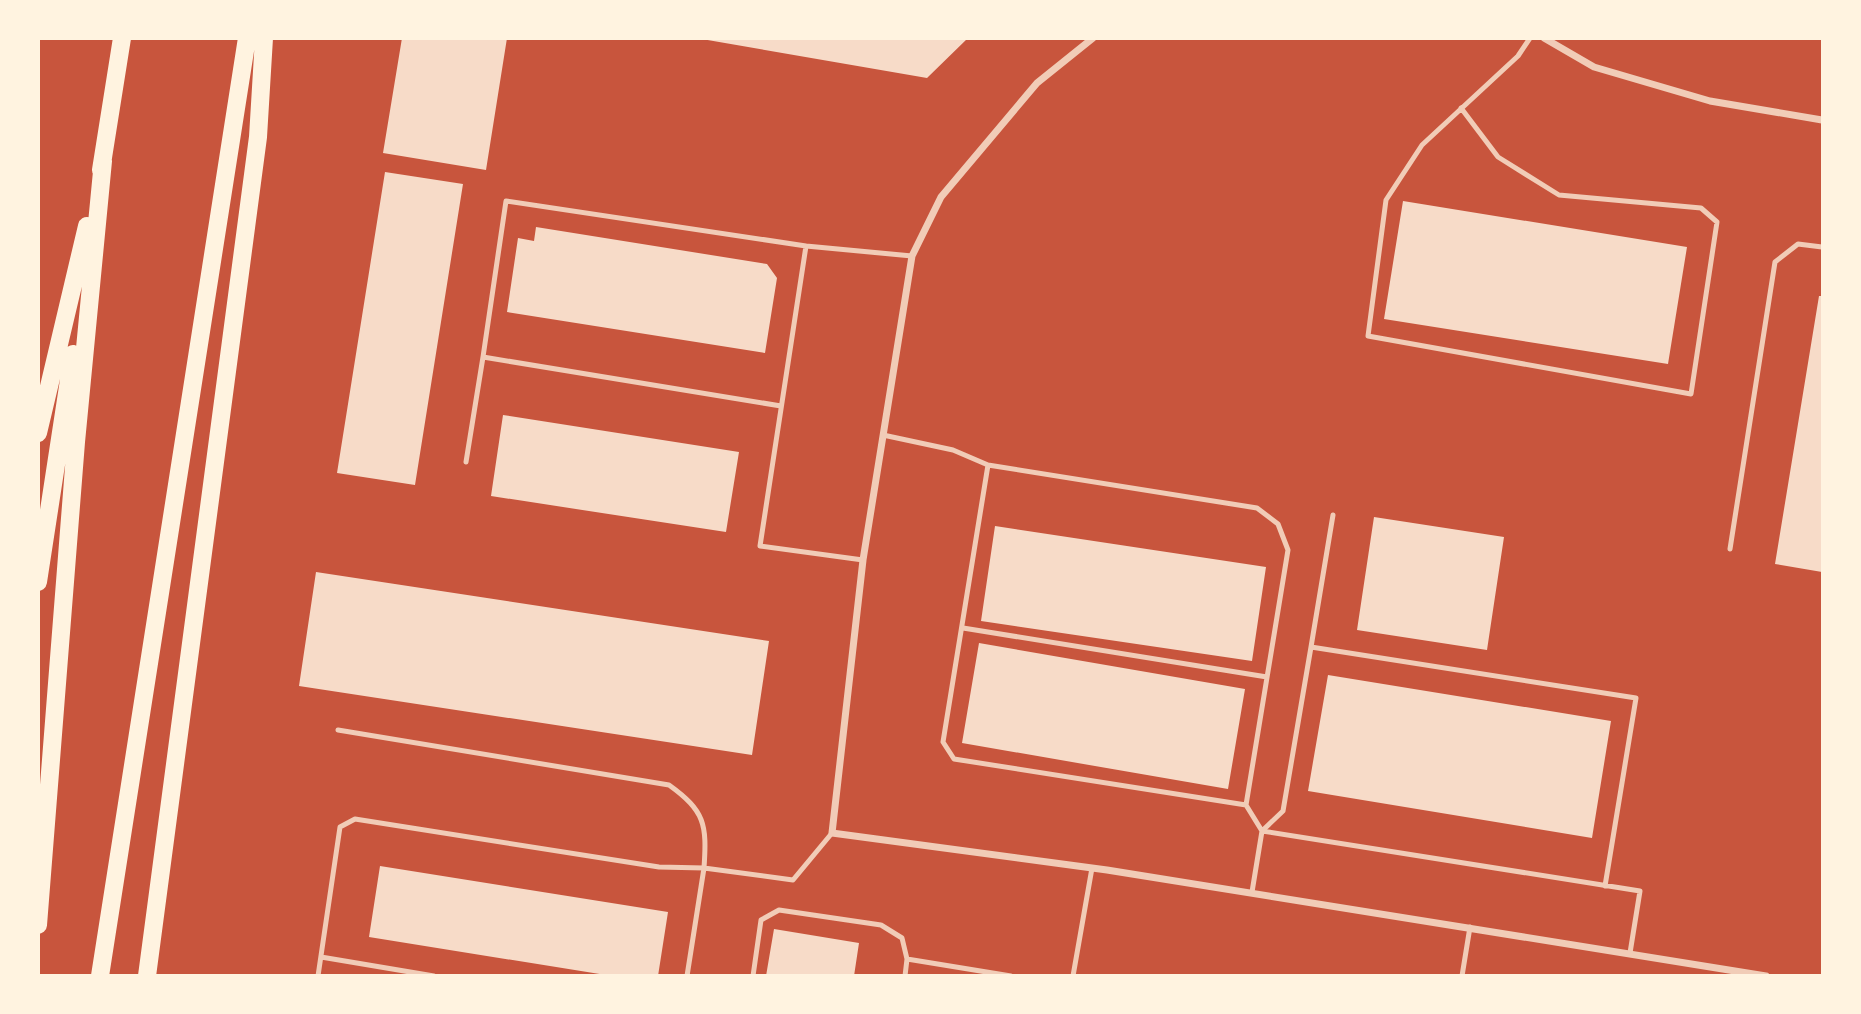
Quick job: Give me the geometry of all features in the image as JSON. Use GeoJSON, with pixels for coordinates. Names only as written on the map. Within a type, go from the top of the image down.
{"type":"FeatureCollection","features":[{"type":"Feature","properties":{"kind":"main road"},"geometry":{"type":"LineString","coordinates":[[38,582],[122,38]]}},
{"type":"Feature","properties":{"kind":"main road"},"geometry":{"type":"LineString","coordinates":[[100,975],[247,38]]}},
{"type":"Feature","properties":{"kind":"main road"},"geometry":{"type":"LineString","coordinates":[[147,975],[258,136],[264,38]]}},
{"type":"Feature","properties":{"kind":"main road"},"geometry":{"type":"LineString","coordinates":[[38,433],[103,161]]}},
{"type":"Feature","properties":{"kind":"main road"},"geometry":{"type":"LineString","coordinates":[[38,925],[75,456],[103,161]]}},
{"type":"Feature","properties":{"kind":"street"},"geometry":{"type":"LineString","coordinates":[[1093,38],[1037,83],[941,197],[912,256],[863,560],[832,833],[1252,892],[1766,975]]}},
{"type":"Feature","properties":{"kind":"street"},"geometry":{"type":"LineString","coordinates":[[1544,38],[1594,67],[1710,101],[1822,120]]}},
{"type":"Feature","properties":{"kind":"lane"},"geometry":{"type":"LineString","coordinates":[[1461,108],[1498,157],[1559,195],[1701,208],[1717,222],[1691,394],[1368,336],[1386,200],[1422,145],[1461,108],[1518,56],[1530,38]]}},
{"type":"Feature","properties":{"kind":"lane"},"geometry":{"type":"LineString","coordinates":[[466,462],[506,201],[806,246],[912,256]]}},
{"type":"Feature","properties":{"kind":"lane"},"geometry":{"type":"LineString","coordinates":[[1730,549],[1775,262],[1798,244],[1822,247]]}},
{"type":"Feature","properties":{"kind":"lane"},"geometry":{"type":"LineString","coordinates":[[806,246],[760,545],[863,560]]}},
{"type":"Feature","properties":{"kind":"lane"},"geometry":{"type":"LineString","coordinates":[[483,357],[781,406]]}},
{"type":"Feature","properties":{"kind":"lane"},"geometry":{"type":"LineString","coordinates":[[883,435],[953,450],[988,465],[1257,508],[1278,524],[1288,550],[1246,805],[1262,831],[1640,891],[1630,953]]}},
{"type":"Feature","properties":{"kind":"lane"},"geometry":{"type":"LineString","coordinates":[[988,465],[943,742],[954,759],[1246,805]]}},
{"type":"Feature","properties":{"kind":"lane"},"geometry":{"type":"LineString","coordinates":[[1252,892],[1262,831],[1283,811],[1333,515]]}},
{"type":"Feature","properties":{"kind":"lane"},"geometry":{"type":"LineString","coordinates":[[963,628],[1267,677]]}},
{"type":"Feature","properties":{"kind":"lane"},"geometry":{"type":"LineString","coordinates":[[1311,646],[1636,698],[1605,886]]}},
{"type":"Feature","properties":{"kind":"lane"},"geometry":{"type":"LineString","coordinates":[[338,730],[669,785],[695,804],[707,833],[687,975]]}},
{"type":"Feature","properties":{"kind":"lane"},"geometry":{"type":"LineString","coordinates":[[318,975],[340,828],[355,819],[659,867],[704,868],[793,880],[832,833]]}},
{"type":"Feature","properties":{"kind":"lane"},"geometry":{"type":"LineString","coordinates":[[1073,975],[1092,868]]}},
{"type":"Feature","properties":{"kind":"lane"},"geometry":{"type":"LineString","coordinates":[[753,975],[761,920],[779,910],[881,925],[902,938],[907,959],[905,975]]}},
{"type":"Feature","properties":{"kind":"lane"},"geometry":{"type":"LineString","coordinates":[[1462,975],[1470,927]]}},
{"type":"Feature","properties":{"kind":"lane"},"geometry":{"type":"LineString","coordinates":[[321,957],[434,975]]}},
{"type":"Feature","properties":{"kind":"lane"},"geometry":{"type":"LineString","coordinates":[[907,959],[1011,975]]}},
{"type":"Feature","properties":{"kind":"building"},"geometry":{"type":"Polygon","coordinates":[[[402,38],[507,38],[486,170],[383,153],[402,38]]]}},
{"type":"Feature","properties":{"kind":"building"},"geometry":{"type":"Polygon","coordinates":[[[696,38],[968,38],[927,78],[696,38]]]}},
{"type":"Feature","properties":{"kind":"building"},"geometry":{"type":"Polygon","coordinates":[[[385,172],[463,184],[415,485],[337,473],[385,172]]]}},
{"type":"Feature","properties":{"kind":"building"},"geometry":{"type":"Polygon","coordinates":[[[1403,201],[1687,247],[1668,364],[1384,319],[1403,201]]]}},
{"type":"Feature","properties":{"kind":"building"},"geometry":{"type":"Polygon","coordinates":[[[536,227],[767,264],[777,278],[765,353],[507,312],[518,238],[534,241],[536,227]]]}},
{"type":"Feature","properties":{"kind":"building"},"geometry":{"type":"Polygon","coordinates":[[[1819,296],[1822,296],[1822,572],[1775,564],[1819,296]]]}},
{"type":"Feature","properties":{"kind":"building"},"geometry":{"type":"Polygon","coordinates":[[[503,415],[739,452],[726,532],[491,496],[503,415]]]}},
{"type":"Feature","properties":{"kind":"building"},"geometry":{"type":"Polygon","coordinates":[[[1374,517],[1504,537],[1487,650],[1357,630],[1374,517]]]}},
{"type":"Feature","properties":{"kind":"building"},"geometry":{"type":"Polygon","coordinates":[[[995,526],[1266,567],[1252,661],[981,621],[995,526]]]}},
{"type":"Feature","properties":{"kind":"building"},"geometry":{"type":"Polygon","coordinates":[[[316,572],[769,641],[752,755],[299,686],[316,572]]]}},
{"type":"Feature","properties":{"kind":"building"},"geometry":{"type":"Polygon","coordinates":[[[979,643],[1245,689],[1228,789],[962,743],[979,643]]]}},
{"type":"Feature","properties":{"kind":"building"},"geometry":{"type":"Polygon","coordinates":[[[1328,675],[1611,721],[1592,838],[1308,791],[1328,675]]]}},
{"type":"Feature","properties":{"kind":"building"},"geometry":{"type":"Polygon","coordinates":[[[380,866],[668,912],[658,976],[612,976],[369,937],[380,866]]]}},
{"type":"Feature","properties":{"kind":"building"},"geometry":{"type":"Polygon","coordinates":[[[774,929],[859,943],[854,976],[766,976],[774,929]]]}}]}
